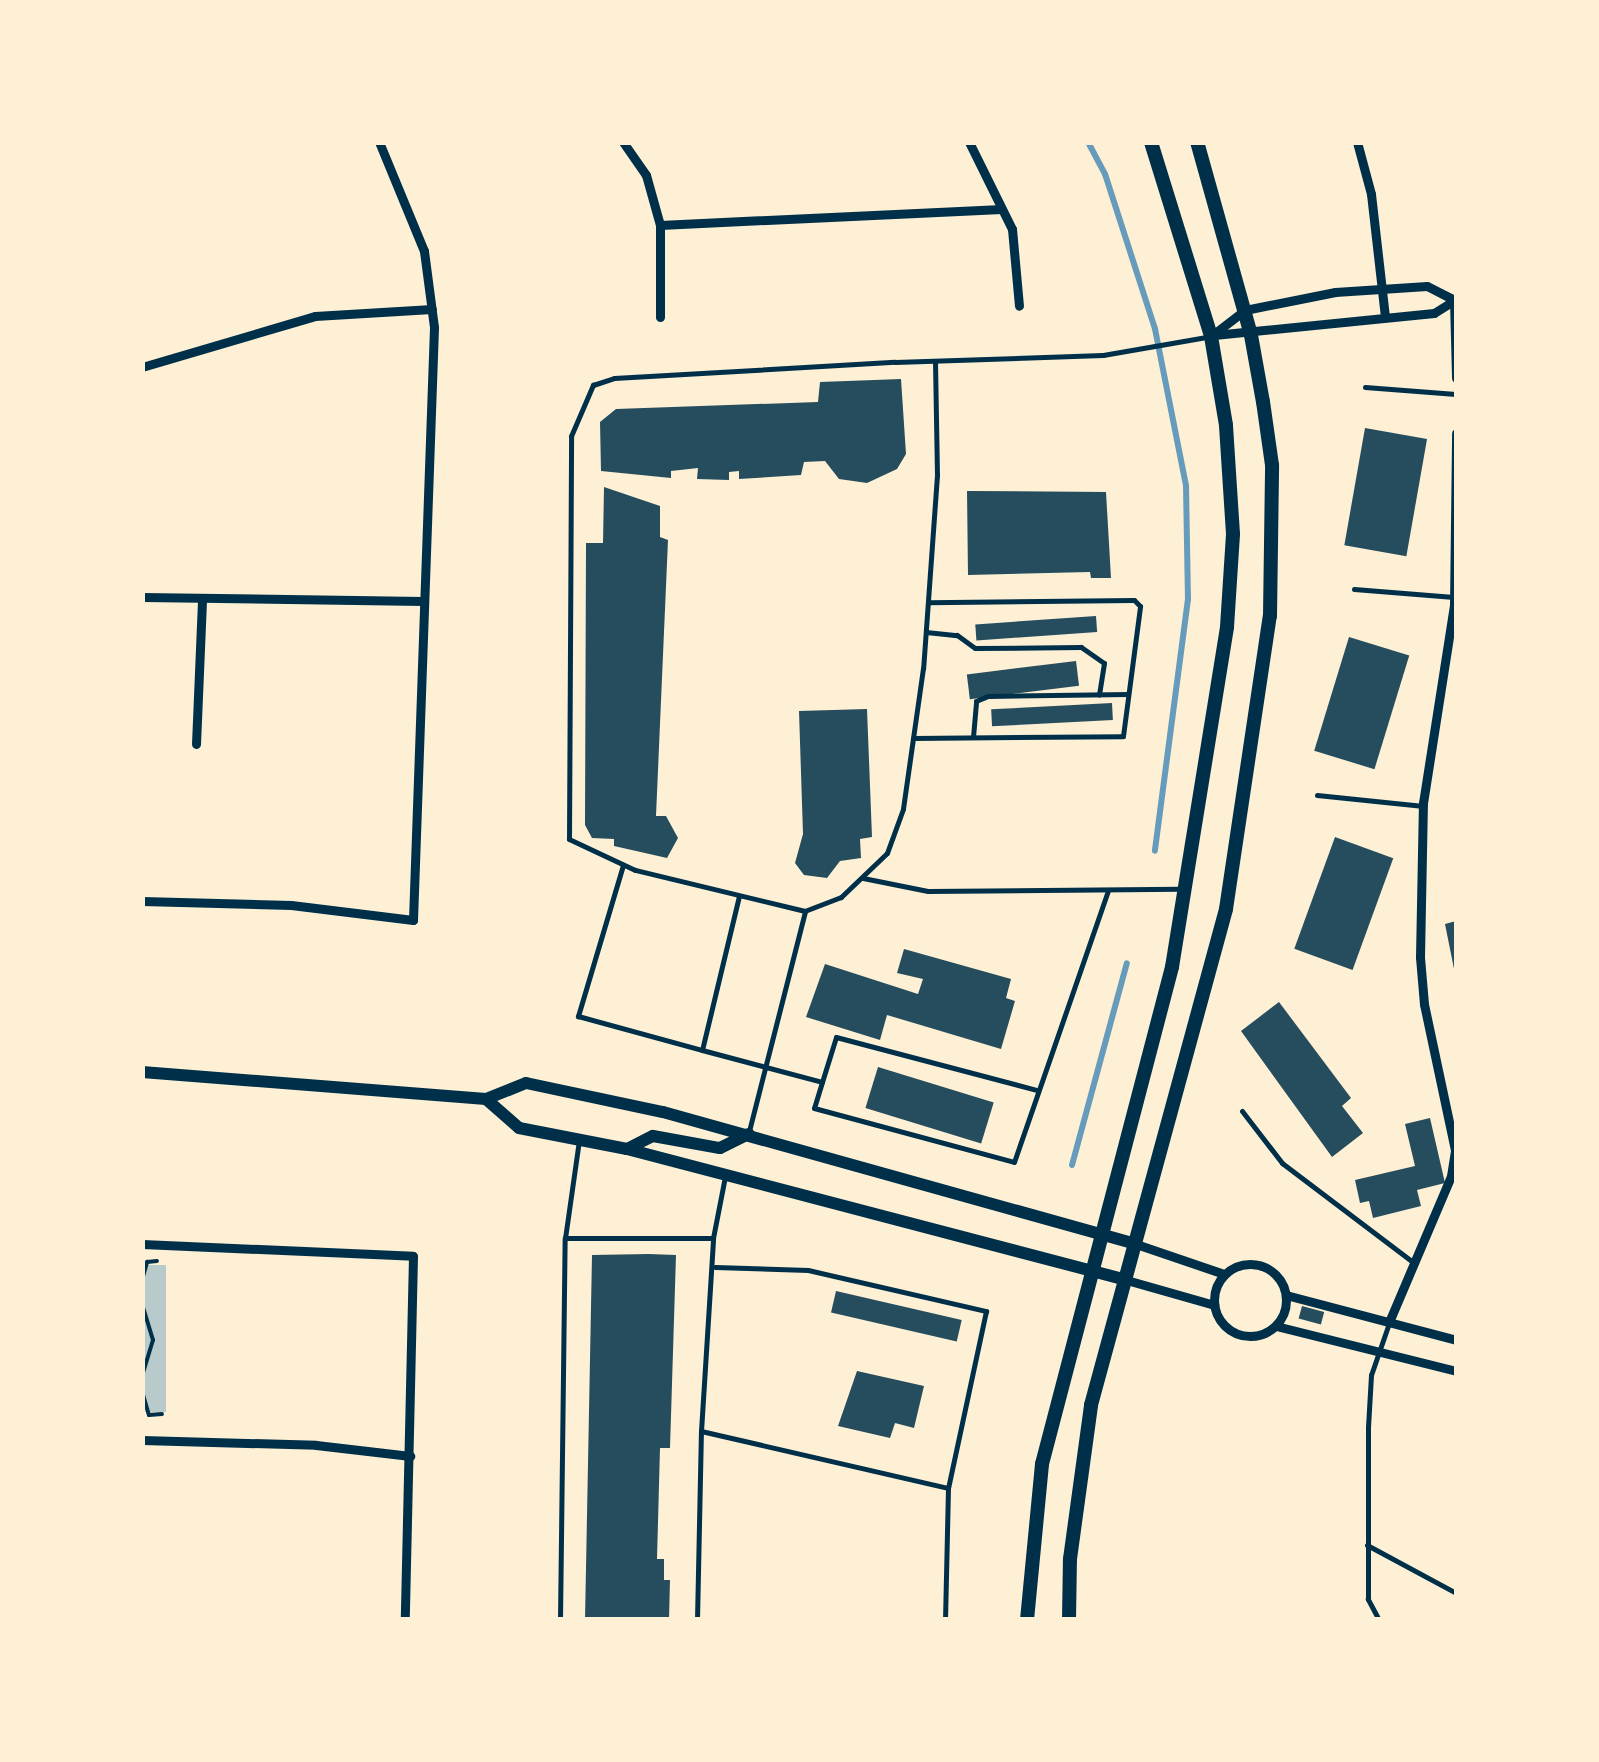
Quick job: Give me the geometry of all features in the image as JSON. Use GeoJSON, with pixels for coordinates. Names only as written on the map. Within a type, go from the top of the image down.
{"type":"FeatureCollection","features":[{"type":"Feature","properties":{"kind":"main road"},"geometry":{"type":"LineString","coordinates":[[1027,1620],[1042,1464],[1088,1270],[1188,888],[1227,627],[1233,534],[1211,336],[1151,142]]}},
{"type":"Feature","properties":{"kind":"main road"},"geometry":{"type":"LineString","coordinates":[[1069,1620],[1079,1476],[1123,1279],[1136,1244],[1226,909],[1265,658],[1272,465],[1251,334],[1197,142]]}},
{"type":"Feature","properties":{"kind":"main road"},"geometry":{"type":"LineString","coordinates":[[142,1072],[486,1099],[526,1082],[749,1134],[1136,1244]]}},
{"type":"Feature","properties":{"kind":"main road"},"geometry":{"type":"LineString","coordinates":[[486,1099],[519,1128],[627,1149],[1123,1279]]}},
{"type":"Feature","properties":{"kind":"main road"},"geometry":{"type":"LineString","coordinates":[[627,1149],[653,1136],[720,1148],[749,1134]]}},
{"type":"Feature","properties":{"kind":"street"},"geometry":{"type":"LineString","coordinates":[[142,901],[291,906],[413,920],[432,310],[424,251],[379,142]]}},
{"type":"Feature","properties":{"kind":"street"},"geometry":{"type":"LineString","coordinates":[[623,142],[646,175],[660,225],[660,317]]}},
{"type":"Feature","properties":{"kind":"street"},"geometry":{"type":"LineString","coordinates":[[969,142],[1012,230],[1019,306]]}},
{"type":"Feature","properties":{"kind":"street"},"geometry":{"type":"LineString","coordinates":[[1357,142],[1383,287],[1384,317]]}},
{"type":"Feature","properties":{"kind":"street"},"geometry":{"type":"LineString","coordinates":[[660,225],[1002,209]]}},
{"type":"Feature","properties":{"kind":"street"},"geometry":{"type":"LineString","coordinates":[[1211,336],[1244,310],[1383,287],[1427,286],[1455,299]]}},
{"type":"Feature","properties":{"kind":"street"},"geometry":{"type":"LineString","coordinates":[[1211,336],[1434,313],[1455,299]]}},
{"type":"Feature","properties":{"kind":"street"},"geometry":{"type":"LineString","coordinates":[[1455,299],[1456,378]]}},
{"type":"Feature","properties":{"kind":"street"},"geometry":{"type":"LineString","coordinates":[[142,367],[314,316],[432,310]]}},
{"type":"Feature","properties":{"kind":"street"},"geometry":{"type":"LineString","coordinates":[[1389,1322],[1416,1264],[1455,1150],[1424,1004],[1423,806],[1454,597],[1456,433]]}},
{"type":"Feature","properties":{"kind":"street"},"geometry":{"type":"LineString","coordinates":[[142,596],[422,601]]}},
{"type":"Feature","properties":{"kind":"street"},"geometry":{"type":"LineString","coordinates":[[196,744],[202,599]]}},
{"type":"Feature","properties":{"kind":"street"},"geometry":{"type":"LineString","coordinates":[[142,1244],[413,1256],[405,1620]]}},
{"type":"Feature","properties":{"kind":"street"},"geometry":{"type":"LineString","coordinates":[[1136,1244],[1224,1274],[1256,1264],[1276,1274],[1286,1294],[1276,1326]]}},
{"type":"Feature","properties":{"kind":"street"},"geometry":{"type":"LineString","coordinates":[[1224,1274],[1214,1305],[1224,1326],[1244,1336],[1276,1326],[1456,1371]]}},
{"type":"Feature","properties":{"kind":"street"},"geometry":{"type":"LineString","coordinates":[[1123,1279],[1214,1305]]}},
{"type":"Feature","properties":{"kind":"street"},"geometry":{"type":"LineString","coordinates":[[1286,1294],[1456,1340]]}},
{"type":"Feature","properties":{"kind":"street"},"geometry":{"type":"LineString","coordinates":[[142,1440],[410,1456]]}},
{"type":"Feature","properties":{"kind":"lane"},"geometry":{"type":"LineString","coordinates":[[935,361],[937,475],[926,632],[903,808],[887,853],[841,897],[805,911],[623,865],[569,838],[571,436],[594,385],[614,378],[935,361],[1143,350],[1211,336]]}},
{"type":"Feature","properties":{"kind":"lane"},"geometry":{"type":"LineString","coordinates":[[1365,387],[1456,394]]}},
{"type":"Feature","properties":{"kind":"lane"},"geometry":{"type":"LineString","coordinates":[[1354,589],[1454,597]]}},
{"type":"Feature","properties":{"kind":"lane"},"geometry":{"type":"LineString","coordinates":[[914,738],[1123,736],[1140,606],[1134,600],[928,602]]}},
{"type":"Feature","properties":{"kind":"lane"},"geometry":{"type":"LineString","coordinates":[[926,632],[957,635],[975,648],[1081,646],[1104,663],[1098,695]]}},
{"type":"Feature","properties":{"kind":"lane"},"geometry":{"type":"LineString","coordinates":[[973,737],[976,702],[988,696],[1128,694]]}},
{"type":"Feature","properties":{"kind":"lane"},"geometry":{"type":"LineString","coordinates":[[1317,796],[1423,806]]}},
{"type":"Feature","properties":{"kind":"lane"},"geometry":{"type":"LineString","coordinates":[[623,865],[578,1016],[822,1082]]}},
{"type":"Feature","properties":{"kind":"lane"},"geometry":{"type":"LineString","coordinates":[[862,878],[898,890],[1188,888]]}},
{"type":"Feature","properties":{"kind":"lane"},"geometry":{"type":"LineString","coordinates":[[1036,1090],[836,1037],[814,1108],[1014,1162],[1108,890]]}},
{"type":"Feature","properties":{"kind":"lane"},"geometry":{"type":"LineString","coordinates":[[702,1050],[739,896]]}},
{"type":"Feature","properties":{"kind":"lane"},"geometry":{"type":"LineString","coordinates":[[749,1134],[762,1068],[805,911]]}},
{"type":"Feature","properties":{"kind":"lane"},"geometry":{"type":"LineString","coordinates":[[1242,1112],[1282,1163],[1416,1264]]}},
{"type":"Feature","properties":{"kind":"lane"},"geometry":{"type":"LineString","coordinates":[[560,1620],[565,1238],[579,1140]]}},
{"type":"Feature","properties":{"kind":"lane"},"geometry":{"type":"LineString","coordinates":[[697,1620],[701,1431],[715,1266],[713,1238],[726,1175]]}},
{"type":"Feature","properties":{"kind":"lane"},"geometry":{"type":"LineString","coordinates":[[565,1238],[713,1238]]}},
{"type":"Feature","properties":{"kind":"lane"},"geometry":{"type":"LineString","coordinates":[[715,1266],[808,1270],[986,1311],[948,1488],[945,1620]]}},
{"type":"Feature","properties":{"kind":"lane"},"geometry":{"type":"LineString","coordinates":[[1379,1620],[1368,1599],[1368,1428],[1380,1351],[1389,1322]]}},
{"type":"Feature","properties":{"kind":"lane"},"geometry":{"type":"LineString","coordinates":[[701,1431],[948,1488]]}},
{"type":"Feature","properties":{"kind":"lane"},"geometry":{"type":"LineString","coordinates":[[1367,1544],[1456,1593]]}},
{"type":"Feature","properties":{"kind":"path"},"geometry":{"type":"LineString","coordinates":[[142,1280],[147,1262],[162,1261]]}},
{"type":"Feature","properties":{"kind":"path"},"geometry":{"type":"LineString","coordinates":[[142,1304],[153,1340],[142,1375]]}},
{"type":"Feature","properties":{"kind":"path"},"geometry":{"type":"LineString","coordinates":[[142,1391],[148,1414],[162,1414]]}},
{"type":"Feature","properties":{"kind":"shaded area"},"geometry":{"type":"Polygon","coordinates":[[[142,1265],[166,1265],[166,1412],[142,1412],[142,1265]]]}},
{"type":"Feature","properties":{"kind":"building"},"geometry":{"type":"Polygon","coordinates":[[[901,379],[906,454],[897,469],[867,483],[839,479],[825,461],[804,462],[801,475],[739,479],[739,471],[729,472],[729,480],[697,479],[698,468],[671,471],[671,478],[601,471],[600,422],[616,409],[818,402],[820,382],[901,379]]]}},
{"type":"Feature","properties":{"kind":"building"},"geometry":{"type":"Polygon","coordinates":[[[1365,428],[1427,439],[1406,556],[1344,545],[1365,428]]]}},
{"type":"Feature","properties":{"kind":"building"},"geometry":{"type":"Polygon","coordinates":[[[604,487],[660,506],[660,537],[668,540],[656,816],[666,816],[678,838],[667,858],[614,846],[614,839],[592,838],[585,825],[586,543],[603,543],[604,487]]]}},
{"type":"Feature","properties":{"kind":"building"},"geometry":{"type":"Polygon","coordinates":[[[967,491],[1106,492],[1111,578],[1091,578],[1090,572],[968,575],[967,491]]]}},
{"type":"Feature","properties":{"kind":"building"},"geometry":{"type":"Polygon","coordinates":[[[1096,616],[1097,632],[976,640],[975,624],[1096,616]]]}},
{"type":"Feature","properties":{"kind":"building"},"geometry":{"type":"Polygon","coordinates":[[[1349,637],[1409,655],[1374,769],[1314,751],[1349,637]]]}},
{"type":"Feature","properties":{"kind":"building"},"geometry":{"type":"Polygon","coordinates":[[[1076,661],[1079,686],[970,699],[967,674],[1076,661]]]}},
{"type":"Feature","properties":{"kind":"building"},"geometry":{"type":"Polygon","coordinates":[[[1112,703],[1113,720],[992,726],[991,709],[1112,703]]]}},
{"type":"Feature","properties":{"kind":"building"},"geometry":{"type":"Polygon","coordinates":[[[867,709],[872,837],[860,839],[861,858],[840,861],[827,878],[804,875],[795,863],[803,834],[799,711],[867,709]]]}},
{"type":"Feature","properties":{"kind":"building"},"geometry":{"type":"Polygon","coordinates":[[[1335,837],[1393,858],[1353,970],[1294,949],[1335,837]]]}},
{"type":"Feature","properties":{"kind":"building"},"geometry":{"type":"Polygon","coordinates":[[[1456,921],[1456,973],[1455,974],[1445,924],[1456,921]]]}},
{"type":"Feature","properties":{"kind":"building"},"geometry":{"type":"Polygon","coordinates":[[[904,949],[1011,979],[1006,998],[1015,1001],[1001,1049],[887,1015],[880,1040],[806,1017],[825,964],[918,994],[923,979],[897,973],[904,949]]]}},
{"type":"Feature","properties":{"kind":"building"},"geometry":{"type":"Polygon","coordinates":[[[1279,1002],[1351,1098],[1342,1106],[1363,1133],[1332,1157],[1241,1031],[1279,1002]]]}},
{"type":"Feature","properties":{"kind":"building"},"geometry":{"type":"Polygon","coordinates":[[[878,1067],[994,1102],[981,1143],[865,1108],[878,1067]]]}},
{"type":"Feature","properties":{"kind":"building"},"geometry":{"type":"Polygon","coordinates":[[[1430,1118],[1445,1183],[1417,1190],[1421,1206],[1373,1218],[1369,1201],[1360,1203],[1355,1180],[1415,1166],[1405,1124],[1430,1118]]]}},
{"type":"Feature","properties":{"kind":"building"},"geometry":{"type":"Polygon","coordinates":[[[592,1255],[676,1255],[670,1448],[660,1448],[657,1559],[664,1559],[664,1580],[670,1580],[669,1620],[585,1620],[592,1255]]]}},
{"type":"Feature","properties":{"kind":"building"},"geometry":{"type":"Polygon","coordinates":[[[836,1291],[962,1320],[957,1341],[831,1312],[836,1291]]]}},
{"type":"Feature","properties":{"kind":"building"},"geometry":{"type":"Polygon","coordinates":[[[1302,1306],[1324,1312],[1321,1325],[1299,1319],[1302,1306]]]}},
{"type":"Feature","properties":{"kind":"building"},"geometry":{"type":"Polygon","coordinates":[[[857,1371],[924,1386],[914,1428],[895,1423],[890,1438],[838,1426],[857,1371]]]}},
{"type":"Feature","properties":{"kind":"waterway"},"geometry":{"type":"LineString","coordinates":[[1088,142],[1105,174],[1155,329],[1186,486],[1188,599],[1155,851]]}},
{"type":"Feature","properties":{"kind":"waterway"},"geometry":{"type":"LineString","coordinates":[[1072,1165],[1127,963]]}}]}
